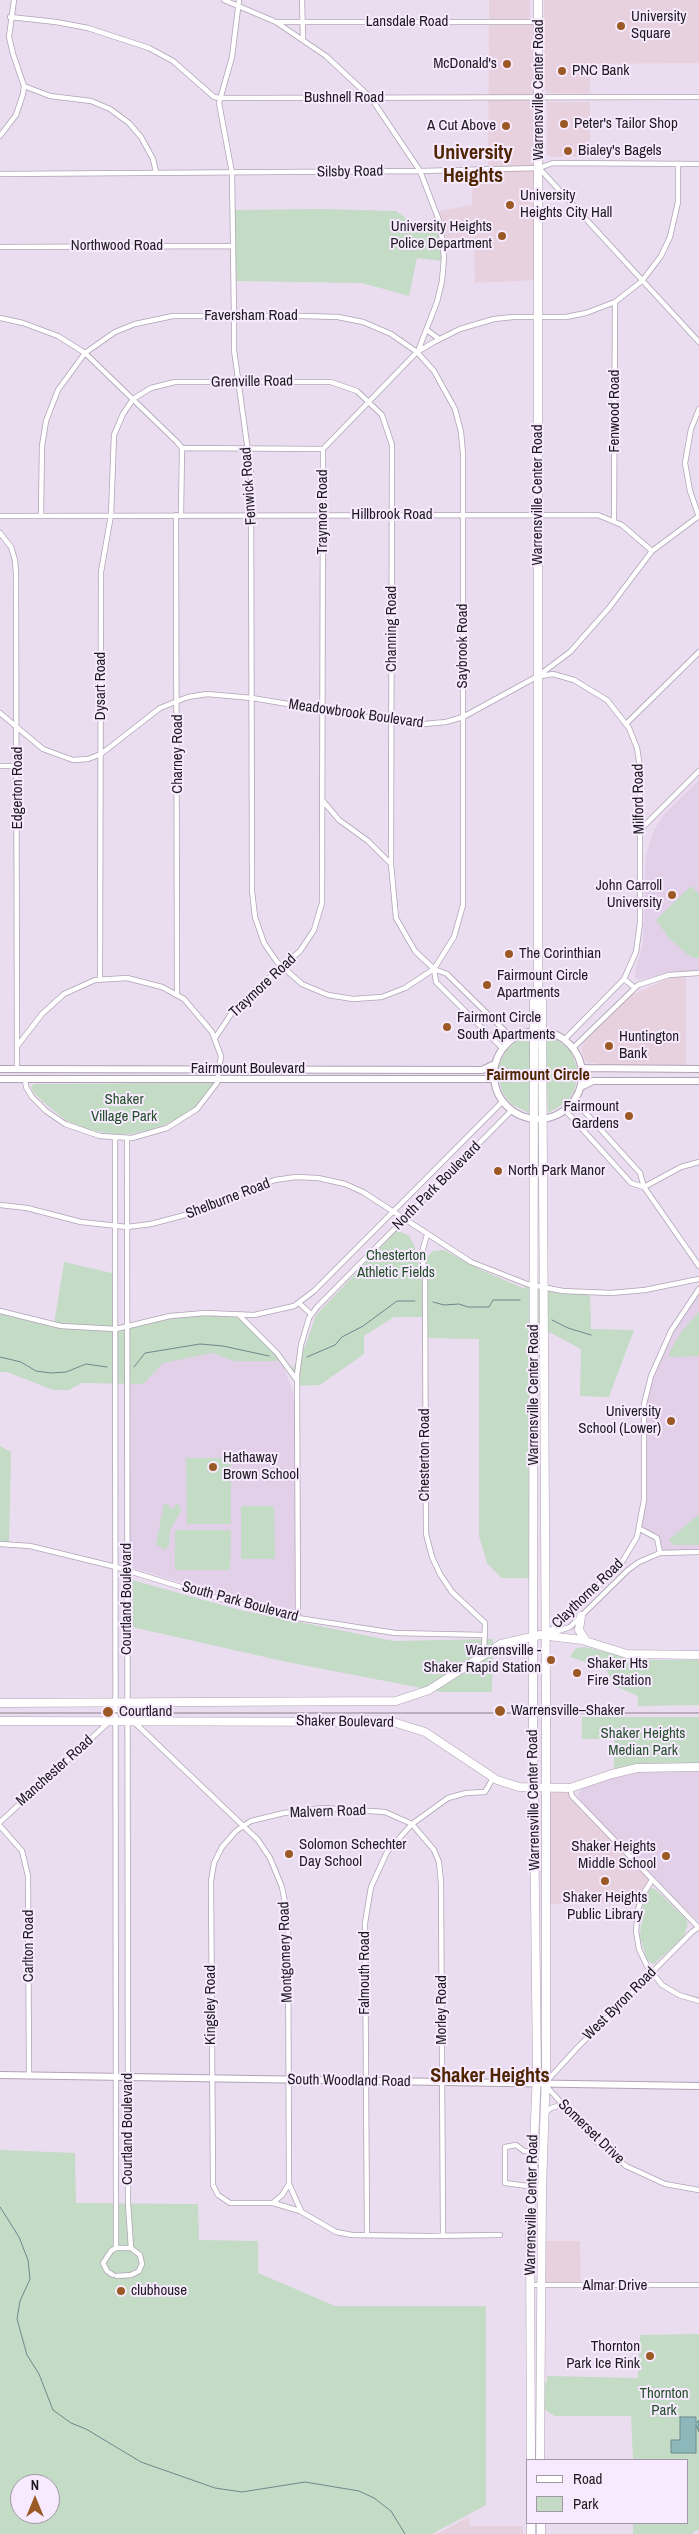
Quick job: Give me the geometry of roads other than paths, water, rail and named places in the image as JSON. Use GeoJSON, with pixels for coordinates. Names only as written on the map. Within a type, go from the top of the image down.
{"type":"FeatureCollection","features":[{"type":"Feature","properties":{"kind":"main road","name":"Warrensville Center Road"},"geometry":{"type":"LineString","coordinates":[[538,0],[540,317],[538,990],[542,1001],[538,1030],[533,1119],[535,1635],[533,1722],[541,2084],[544,2114],[540,2459]]}},
{"type":"Feature","properties":{"kind":"main road","name":"Warrensville Center Road"},"geometry":{"type":"LineString","coordinates":[[531,2459],[531,2187],[541,2084],[546,1788],[543,1119],[538,1030]]}},
{"type":"Feature","properties":{"kind":"main road"},"geometry":{"type":"LineString","coordinates":[[538,1030],[554,1033],[565,1039],[573,1048],[582,1068],[581,1087],[574,1100],[565,1110],[543,1119],[533,1119],[512,1110],[503,1101],[494,1079],[495,1064],[502,1048],[512,1038],[538,1030]]}},
{"type":"Feature","properties":{"kind":"main road","name":"Fairmount Boulevard"},"geometry":{"type":"LineString","coordinates":[[0,1069],[482,1070],[495,1064]]}},
{"type":"Feature","properties":{"kind":"main road"},"geometry":{"type":"LineString","coordinates":[[582,1068],[699,1069]]}},
{"type":"Feature","properties":{"kind":"main road","name":"Fairmount Boulevard"},"geometry":{"type":"LineString","coordinates":[[0,1079],[494,1079]]}},
{"type":"Feature","properties":{"kind":"main road"},"geometry":{"type":"LineString","coordinates":[[581,1087],[592,1081],[699,1081]]}},
{"type":"Feature","properties":{"kind":"main road"},"geometry":{"type":"LineString","coordinates":[[581,1616],[579,1630],[586,1641]]}},
{"type":"Feature","properties":{"kind":"main road","name":"Shaker Boulevard"},"geometry":{"type":"LineString","coordinates":[[0,1703],[396,1701],[429,1690],[501,1644],[535,1635],[586,1641],[633,1655],[699,1655]]}},
{"type":"Feature","properties":{"kind":"main road","name":"Shaker Boulevard"},"geometry":{"type":"LineString","coordinates":[[0,1721],[367,1720],[399,1722],[430,1734],[493,1778],[507,1785],[535,1788],[570,1788],[637,1768],[699,1767]]}},
{"type":"Feature","properties":{"kind":"main road","name":"South Woodland Road"},"geometry":{"type":"LineString","coordinates":[[0,2075],[699,2086]]}},
{"type":"Feature","properties":{"kind":"street"},"geometry":{"type":"LineString","coordinates":[[0,136],[16,115],[24,86],[11,46],[10,17],[14,0]]}},
{"type":"Feature","properties":{"kind":"street"},"geometry":{"type":"LineString","coordinates":[[224,0],[239,3],[275,22],[326,56],[372,98],[420,171],[437,210],[444,246],[442,281],[427,330],[417,352]]}},
{"type":"Feature","properties":{"kind":"street"},"geometry":{"type":"LineString","coordinates":[[302,0],[303,39]]}},
{"type":"Feature","properties":{"kind":"street","name":"Fenwick Road"},"geometry":{"type":"LineString","coordinates":[[239,3],[232,57],[220,98],[219,111],[228,142],[232,173],[237,382],[248,447],[252,514],[253,910],[264,943],[283,967],[298,981],[317,991],[341,998],[375,998],[401,990],[434,969]]}},
{"type":"Feature","properties":{"kind":"street"},"geometry":{"type":"LineString","coordinates":[[10,17],[88,28],[148,48],[173,61],[214,97],[220,98]]}},
{"type":"Feature","properties":{"kind":"street","name":"Lansdale Road"},"geometry":{"type":"LineString","coordinates":[[275,22],[538,22]]}},
{"type":"Feature","properties":{"kind":"street"},"geometry":{"type":"LineString","coordinates":[[24,86],[50,96],[91,101],[110,109],[129,123],[141,137],[153,159],[156,172]]}},
{"type":"Feature","properties":{"kind":"street","name":"Bushnell Road"},"geometry":{"type":"LineString","coordinates":[[220,98],[699,97]]}},
{"type":"Feature","properties":{"kind":"street","name":"Silsby Road"},"geometry":{"type":"LineString","coordinates":[[0,174],[420,171],[539,168],[553,162],[699,164]]}},
{"type":"Feature","properties":{"kind":"street","name":"Traymore Road"},"geometry":{"type":"LineString","coordinates":[[215,1038],[235,1008],[283,967],[306,943],[314,930],[321,909],[323,886],[323,449],[417,352],[439,339],[479,323],[509,317],[566,317],[615,302],[642,281],[661,256],[670,237],[678,202],[678,164]]}},
{"type":"Feature","properties":{"kind":"street"},"geometry":{"type":"LineString","coordinates":[[539,168],[699,342]]}},
{"type":"Feature","properties":{"kind":"street","name":"Northwood Road"},"geometry":{"type":"LineString","coordinates":[[0,247],[233,246]]}},
{"type":"Feature","properties":{"kind":"street","name":"Fenwood Road"},"geometry":{"type":"LineString","coordinates":[[614,520],[615,302]]}},
{"type":"Feature","properties":{"kind":"street","name":"Faversham Road"},"geometry":{"type":"LineString","coordinates":[[41,515],[42,446],[46,421],[58,390],[85,353],[115,332],[146,321],[173,316],[330,316],[357,320],[384,330],[417,352]]}},
{"type":"Feature","properties":{"kind":"street"},"geometry":{"type":"LineString","coordinates":[[0,318],[40,329],[66,341],[85,353],[182,448],[323,449]]}},
{"type":"Feature","properties":{"kind":"street"},"geometry":{"type":"LineString","coordinates":[[427,330],[439,339]]}},
{"type":"Feature","properties":{"kind":"street","name":"Saybrook Road"},"geometry":{"type":"LineString","coordinates":[[417,352],[434,371],[445,388],[455,409],[462,432],[463,905],[454,937],[434,969]]}},
{"type":"Feature","properties":{"kind":"street","name":"Grenville Road"},"geometry":{"type":"LineString","coordinates":[[133,399],[145,391],[167,383],[331,382],[357,391],[369,400]]}},
{"type":"Feature","properties":{"kind":"street","name":"Dysart Road"},"geometry":{"type":"LineString","coordinates":[[100,979],[101,572],[111,515],[114,435],[123,414],[133,399]]}},
{"type":"Feature","properties":{"kind":"street","name":"Channing Road"},"geometry":{"type":"LineString","coordinates":[[369,400],[382,416],[390,433],[392,445],[391,864],[396,918],[415,951],[434,969]]}},
{"type":"Feature","properties":{"kind":"street"},"geometry":{"type":"LineString","coordinates":[[699,409],[691,429],[686,463],[690,492],[699,516]]}},
{"type":"Feature","properties":{"kind":"street","name":"Charney Road"},"geometry":{"type":"LineString","coordinates":[[177,993],[179,515],[182,448]]}},
{"type":"Feature","properties":{"kind":"street","name":"Hillbrook Road"},"geometry":{"type":"LineString","coordinates":[[0,516],[252,514],[602,515],[614,520],[652,551]]}},
{"type":"Feature","properties":{"kind":"street","name":"Meadowbrook Boulevard"},"geometry":{"type":"LineString","coordinates":[[0,713],[18,726],[43,749],[58,756],[80,760],[101,754],[149,715],[178,701],[207,694],[252,698],[392,722],[429,725],[463,717],[538,676],[579,643],[652,551],[699,516]]}},
{"type":"Feature","properties":{"kind":"street","name":"Edgerton Road"},"geometry":{"type":"LineString","coordinates":[[0,533],[11,547],[15,560],[18,726],[17,1069]]}},
{"type":"Feature","properties":{"kind":"street"},"geometry":{"type":"LineString","coordinates":[[626,724],[699,652]]}},
{"type":"Feature","properties":{"kind":"street","name":"Milford Road"},"geometry":{"type":"LineString","coordinates":[[538,676],[549,674],[562,676],[589,687],[607,700],[626,724],[639,761],[640,935],[634,958],[624,979],[565,1039]]}},
{"type":"Feature","properties":{"kind":"street"},"geometry":{"type":"LineString","coordinates":[[0,766],[18,766]]}},
{"type":"Feature","properties":{"kind":"street"},"geometry":{"type":"LineString","coordinates":[[640,830],[699,771]]}},
{"type":"Feature","properties":{"kind":"street"},"geometry":{"type":"LineString","coordinates":[[323,801],[338,820],[368,841],[391,864]]}},
{"type":"Feature","properties":{"kind":"street"},"geometry":{"type":"LineString","coordinates":[[502,1048],[436,982],[434,969],[447,974],[512,1038]]}},
{"type":"Feature","properties":{"kind":"street"},"geometry":{"type":"LineString","coordinates":[[573,1048],[640,984],[669,975],[699,973]]}},
{"type":"Feature","properties":{"kind":"street"},"geometry":{"type":"LineString","coordinates":[[17,1046],[34,1023],[55,1001],[74,988],[100,979],[138,979],[177,993],[193,1008],[215,1038],[221,1056],[219,1079],[202,1104],[182,1120],[154,1133],[127,1138],[115,1138],[84,1132],[60,1121],[46,1111],[30,1095],[25,1079]]}},
{"type":"Feature","properties":{"kind":"street"},"geometry":{"type":"LineString","coordinates":[[624,979],[635,988]]}},
{"type":"Feature","properties":{"kind":"street"},"geometry":{"type":"LineString","coordinates":[[574,1100],[640,1173],[644,1187],[699,1266]]}},
{"type":"Feature","properties":{"kind":"street","name":"North Park Boulevard"},"geometry":{"type":"LineString","coordinates":[[0,1312],[61,1326],[116,1329],[170,1316],[206,1313],[239,1315],[267,1313],[299,1303],[503,1101]]}},
{"type":"Feature","properties":{"kind":"street","name":"North Park Boulevard"},"geometry":{"type":"LineString","coordinates":[[311,1314],[512,1110]]}},
{"type":"Feature","properties":{"kind":"street"},"geometry":{"type":"LineString","coordinates":[[565,1110],[631,1183],[644,1187],[674,1171],[699,1162]]}},
{"type":"Feature","properties":{"kind":"street","name":"Courtland Boulevard"},"geometry":{"type":"LineString","coordinates":[[115,1138],[116,1703],[113,1721],[116,1750],[117,2199],[116,2248],[107,2254],[103,2263],[107,2271],[115,2276],[131,2275],[141,2267],[140,2255],[131,2248],[128,2199],[127,1749],[130,1721],[127,1703],[127,1138]]}},
{"type":"Feature","properties":{"kind":"street","name":"Shelburne Road"},"geometry":{"type":"LineString","coordinates":[[0,1205],[27,1208],[81,1222],[127,1227],[151,1224],[189,1214],[263,1184],[296,1177],[318,1178],[345,1184],[372,1197],[427,1234],[485,1269],[534,1285],[580,1292],[622,1293],[699,1279]]}},
{"type":"Feature","properties":{"kind":"street","name":"Chesterton Road"},"geometry":{"type":"LineString","coordinates":[[427,1234],[422,1252],[425,1279],[426,1534],[432,1557],[440,1574],[452,1592],[485,1623],[484,1654]]}},
{"type":"Feature","properties":{"kind":"street","name":"Claythorne Road"},"geometry":{"type":"LineString","coordinates":[[545,1635],[622,1562],[630,1551],[640,1529],[644,1500],[644,1404],[650,1376],[670,1331],[699,1289]]}},
{"type":"Feature","properties":{"kind":"street"},"geometry":{"type":"LineString","coordinates":[[298,1618],[297,1380],[301,1346],[311,1314],[299,1303]]}},
{"type":"Feature","properties":{"kind":"street"},"geometry":{"type":"LineString","coordinates":[[239,1315],[277,1353],[297,1380]]}},
{"type":"Feature","properties":{"kind":"street"},"geometry":{"type":"LineString","coordinates":[[116,1459],[127,1459]]}},
{"type":"Feature","properties":{"kind":"street"},"geometry":{"type":"LineString","coordinates":[[640,1529],[657,1538],[660,1554],[699,1552]]}},
{"type":"Feature","properties":{"kind":"street","name":"South Park Boulevard"},"geometry":{"type":"LineString","coordinates":[[0,1544],[30,1546],[116,1567],[210,1596],[298,1618],[395,1633],[485,1635]]}},
{"type":"Feature","properties":{"kind":"street","name":"Claythorne Road"},"geometry":{"type":"LineString","coordinates":[[545,1635],[566,1630],[634,1565],[660,1554]]}},
{"type":"Feature","properties":{"kind":"street","name":"Manchester Road"},"geometry":{"type":"LineString","coordinates":[[0,1822],[113,1721]]}},
{"type":"Feature","properties":{"kind":"street","name":"Montgomery Road"},"geometry":{"type":"LineString","coordinates":[[130,1721],[243,1826],[266,1850],[282,1887],[287,1904],[289,2184],[301,2211]]}},
{"type":"Feature","properties":{"kind":"street"},"geometry":{"type":"LineString","coordinates":[[116,1750],[127,1749]]}},
{"type":"Feature","properties":{"kind":"street","name":"Falmouth Road"},"geometry":{"type":"LineString","coordinates":[[367,2235],[365,2081],[366,1909],[371,1887],[383,1859],[412,1824],[448,1798],[466,1793],[485,1792],[493,1778]]}},
{"type":"Feature","properties":{"kind":"street"},"geometry":{"type":"LineString","coordinates":[[570,1788],[572,1796],[699,1927]]}},
{"type":"Feature","properties":{"kind":"street","name":"Malvern Road"},"geometry":{"type":"LineString","coordinates":[[243,1826],[276,1814],[332,1808],[385,1812],[412,1824]]}},
{"type":"Feature","properties":{"kind":"street","name":"Morley Road"},"geometry":{"type":"LineString","coordinates":[[412,1824],[427,1839],[434,1850],[441,1876],[443,2235]]}},
{"type":"Feature","properties":{"kind":"street","name":"Carlton Road"},"geometry":{"type":"LineString","coordinates":[[0,1826],[22,1851],[28,1876],[29,2075]]}},
{"type":"Feature","properties":{"kind":"street","name":"Kingsley Road"},"geometry":{"type":"LineString","coordinates":[[243,1826],[222,1846],[212,1873],[213,2185],[218,2195],[230,2203],[274,2203]]}},
{"type":"Feature","properties":{"kind":"street"},"geometry":{"type":"LineString","coordinates":[[652,1880],[642,1896],[636,1924],[639,1949],[652,1973],[673,1992],[699,2001]]}},
{"type":"Feature","properties":{"kind":"street"},"geometry":{"type":"LineString","coordinates":[[117,1920],[128,1920]]}},
{"type":"Feature","properties":{"kind":"street","name":"West Byron Road"},"geometry":{"type":"LineString","coordinates":[[541,2084],[699,1927]]}},
{"type":"Feature","properties":{"kind":"street","name":"Courtland Boulevard"},"geometry":{"type":"LineString","coordinates":[[117,2060],[128,2060]]}},
{"type":"Feature","properties":{"kind":"street","name":"Somerset Drive"},"geometry":{"type":"LineString","coordinates":[[541,2084],[609,2153],[626,2166],[665,2184],[699,2190]]}},
{"type":"Feature","properties":{"kind":"street"},"geometry":{"type":"LineString","coordinates":[[544,2114],[551,2108],[561,2106]]}},
{"type":"Feature","properties":{"kind":"street"},"geometry":{"type":"LineString","coordinates":[[533,2152],[524,2151],[516,2145],[505,2147],[505,2183],[542,2188]]}},
{"type":"Feature","properties":{"kind":"street"},"geometry":{"type":"LineString","coordinates":[[289,2184],[274,2203],[301,2211],[336,2232],[367,2235],[500,2235]]}},
{"type":"Feature","properties":{"kind":"street","name":"Courtland Boulevard"},"geometry":{"type":"LineString","coordinates":[[117,2199],[128,2199]]}},
{"type":"Feature","properties":{"kind":"street"},"geometry":{"type":"LineString","coordinates":[[116,2248],[131,2248]]}},
{"type":"Feature","properties":{"kind":"street","name":"Almar Drive"},"geometry":{"type":"LineString","coordinates":[[530,2285],[699,2285]]}},
{"type":"Feature","properties":{"kind":"waterway"},"geometry":{"type":"LineString","coordinates":[[433,1302],[444,1305],[459,1304],[468,1307],[489,1307],[493,1300],[520,1300]]}},
{"type":"Feature","properties":{"kind":"waterway"},"geometry":{"type":"LineString","coordinates":[[307,1357],[335,1345],[342,1337],[363,1326],[397,1301],[415,1301]]}},
{"type":"Feature","properties":{"kind":"waterway"},"geometry":{"type":"LineString","coordinates":[[552,1320],[568,1328],[591,1335]]}},
{"type":"Feature","properties":{"kind":"waterway"},"geometry":{"type":"LineString","coordinates":[[134,1367],[145,1353],[200,1344],[223,1346],[269,1356]]}},
{"type":"Feature","properties":{"kind":"waterway"},"geometry":{"type":"LineString","coordinates":[[0,1357],[21,1362],[36,1371],[51,1373],[66,1372],[86,1364],[107,1367]]}},
{"type":"Feature","properties":{"kind":"waterway"},"geometry":{"type":"LineString","coordinates":[[0,2207],[19,2237],[28,2260],[30,2279],[20,2301],[17,2319],[27,2355],[39,2374],[53,2410],[71,2423],[86,2429],[141,2462],[215,2488],[242,2492],[305,2482],[359,2491],[374,2498],[391,2511],[405,2534]]}},
{"type":"Feature","properties":{"kind":"tram line"},"geometry":{"type":"LineString","coordinates":[[0,1713],[699,1713]]}},
{"type":"Feature","properties":{"kind":"place","name":"University Square"},"geometry":{"type":"Point","coordinates":[621,26]}},
{"type":"Feature","properties":{"kind":"place","name":"McDonald's"},"geometry":{"type":"Point","coordinates":[507,64]}},
{"type":"Feature","properties":{"kind":"place","name":"PNC Bank"},"geometry":{"type":"Point","coordinates":[562,71]}},
{"type":"Feature","properties":{"kind":"place","name":"Peter's Tailor Shop"},"geometry":{"type":"Point","coordinates":[564,124]}},
{"type":"Feature","properties":{"kind":"place","name":"A Cut Above"},"geometry":{"type":"Point","coordinates":[506,126]}},
{"type":"Feature","properties":{"kind":"place","name":"Bialey's Bagels"},"geometry":{"type":"Point","coordinates":[568,151]}},
{"type":"Feature","properties":{"kind":"place","name":"University Heights City Hall"},"geometry":{"type":"Point","coordinates":[510,205]}},
{"type":"Feature","properties":{"kind":"place","name":"University Heights Police Department"},"geometry":{"type":"Point","coordinates":[502,236]}},
{"type":"Feature","properties":{"kind":"place","name":"John Carroll University"},"geometry":{"type":"Point","coordinates":[672,895]}},
{"type":"Feature","properties":{"kind":"place","name":"The Corinthian"},"geometry":{"type":"Point","coordinates":[509,954]}},
{"type":"Feature","properties":{"kind":"place","name":"Fairmount Circle Apartments"},"geometry":{"type":"Point","coordinates":[487,985]}},
{"type":"Feature","properties":{"kind":"place","name":"Fairmont Circle South Apartments"},"geometry":{"type":"Point","coordinates":[447,1027]}},
{"type":"Feature","properties":{"kind":"place","name":"Huntington Bank"},"geometry":{"type":"Point","coordinates":[609,1046]}},
{"type":"Feature","properties":{"kind":"place","name":"Fairmount Gardens"},"geometry":{"type":"Point","coordinates":[629,1116]}},
{"type":"Feature","properties":{"kind":"place","name":"North Park Manor"},"geometry":{"type":"Point","coordinates":[498,1171]}},
{"type":"Feature","properties":{"kind":"place","name":"University School (Lower)"},"geometry":{"type":"Point","coordinates":[671,1421]}},
{"type":"Feature","properties":{"kind":"place","name":"Hathaway Brown School"},"geometry":{"type":"Point","coordinates":[213,1467]}},
{"type":"Feature","properties":{"kind":"place","name":"Warrensville - Shaker Rapid Station"},"geometry":{"type":"Point","coordinates":[551,1660]}},
{"type":"Feature","properties":{"kind":"place","name":"Shaker Hts Fire Station"},"geometry":{"type":"Point","coordinates":[577,1673]}},
{"type":"Feature","properties":{"kind":"place","name":"Warrensville–Shaker"},"geometry":{"type":"Point","coordinates":[500,1711]}},
{"type":"Feature","properties":{"kind":"place","name":"Courtland"},"geometry":{"type":"Point","coordinates":[108,1712]}},
{"type":"Feature","properties":{"kind":"place","name":"Solomon Schechter Day School"},"geometry":{"type":"Point","coordinates":[289,1854]}},
{"type":"Feature","properties":{"kind":"place","name":"Shaker Heights Middle School"},"geometry":{"type":"Point","coordinates":[666,1856]}},
{"type":"Feature","properties":{"kind":"place","name":"Shaker Heights Public Library"},"geometry":{"type":"Point","coordinates":[605,1881]}},
{"type":"Feature","properties":{"kind":"place","name":"clubhouse"},"geometry":{"type":"Point","coordinates":[121,2291]}},
{"type":"Feature","properties":{"kind":"place","name":"Thornton Park Ice Rink"},"geometry":{"type":"Point","coordinates":[650,2356]}},
{"type":"Feature","properties":{"kind":"district","name":"University Heights"},"geometry":{"type":"Point","coordinates":[473,166]}},
{"type":"Feature","properties":{"kind":"district","name":"Fairmount Circle"},"geometry":{"type":"Point","coordinates":[538,1076]}},
{"type":"Feature","properties":{"kind":"district","name":"Shaker Heights"},"geometry":{"type":"Point","coordinates":[490,2077]}},
{"type":"Feature","properties":{"kind":"park label","name":"Shaker Village Park"},"geometry":{"type":"Point","coordinates":[124,1108]}},
{"type":"Feature","properties":{"kind":"park label","name":"Chesterton Athletic Fields"},"geometry":{"type":"Point","coordinates":[396,1264]}},
{"type":"Feature","properties":{"kind":"park label","name":"Shaker Heights Median Park"},"geometry":{"type":"Point","coordinates":[643,1742]}},
{"type":"Feature","properties":{"kind":"park label","name":"Thornton Park"},"geometry":{"type":"Point","coordinates":[664,2402]}}]}
